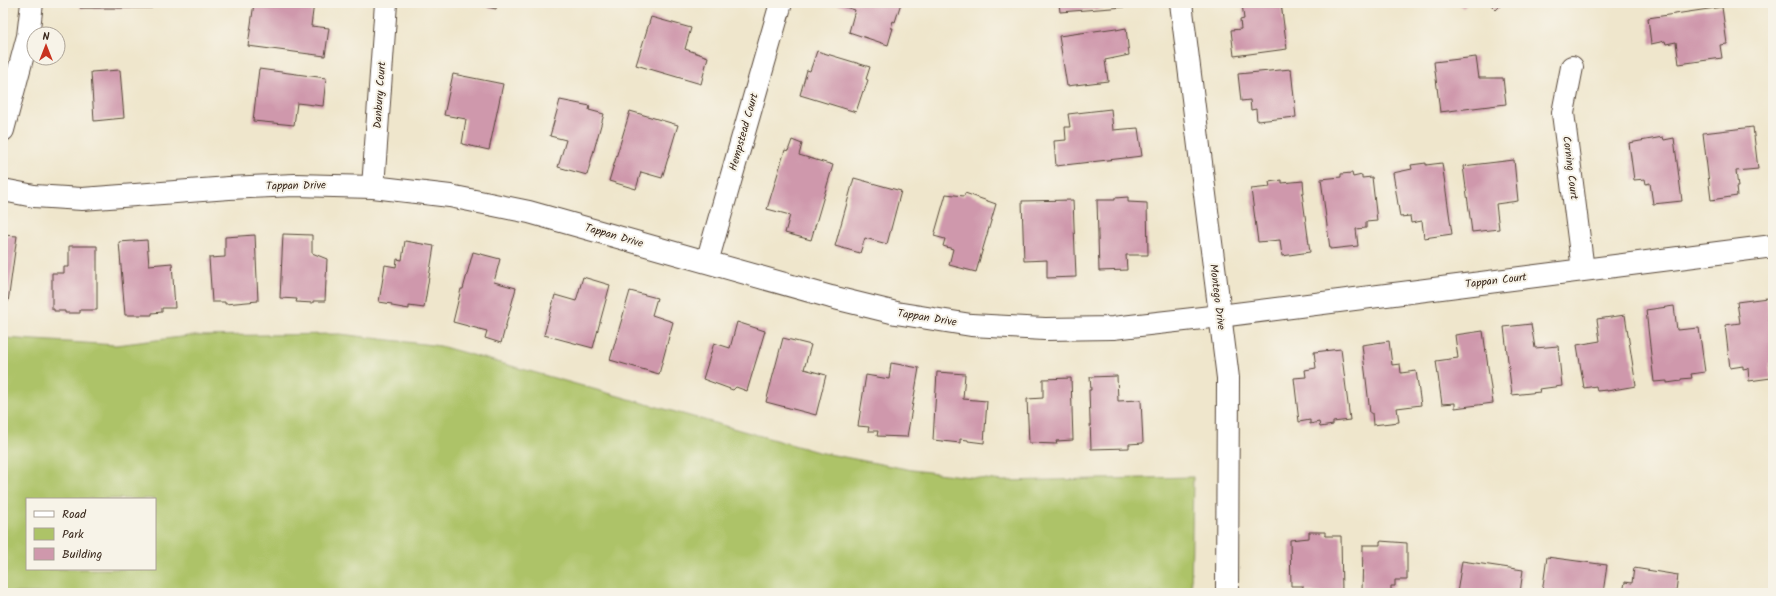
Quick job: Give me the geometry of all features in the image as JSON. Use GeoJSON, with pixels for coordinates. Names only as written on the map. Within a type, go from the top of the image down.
{"type":"FeatureCollection","features":[{"type":"Feature","properties":{"kind":"street"},"geometry":{"type":"LineString","coordinates":[[3,130],[28,36],[32,3]]}},
{"type":"Feature","properties":{"kind":"street","name":"Danbury Court"},"geometry":{"type":"LineString","coordinates":[[373,187],[386,3]]}},
{"type":"Feature","properties":{"kind":"street","name":"Hempstead Court"},"geometry":{"type":"LineString","coordinates":[[707,262],[781,3]]}},
{"type":"Feature","properties":{"kind":"street","name":"Montego Drive"},"geometry":{"type":"LineString","coordinates":[[1181,3],[1228,378],[1227,593]]}},
{"type":"Feature","properties":{"kind":"street","name":"Corning Court"},"geometry":{"type":"LineString","coordinates":[[1572,67],[1563,113],[1583,270]]}},
{"type":"Feature","properties":{"kind":"street","name":"Tappan Drive"},"geometry":{"type":"LineString","coordinates":[[3,190],[34,196],[82,199],[229,188],[296,185],[373,187],[450,196],[529,212],[831,297],[889,311],[971,324],[1045,329],[1113,328],[1220,316]]}},
{"type":"Feature","properties":{"kind":"street","name":"Tappan Court"},"geometry":{"type":"LineString","coordinates":[[1220,316],[1773,246]]}},
{"type":"Feature","properties":{"kind":"green space"},"geometry":{"type":"Polygon","coordinates":[[[340,334],[440,346],[818,452],[912,470],[1002,481],[1193,477],[1191,593],[3,593],[3,338],[116,345],[189,336],[340,334]]]}},
{"type":"Feature","properties":{"kind":"building"},"geometry":{"type":"Polygon","coordinates":[[[80,3],[152,3],[152,8],[80,8],[80,3]]]}},
{"type":"Feature","properties":{"kind":"building"},"geometry":{"type":"Polygon","coordinates":[[[254,3],[314,3],[311,26],[329,28],[325,56],[248,46],[254,3]]]}},
{"type":"Feature","properties":{"kind":"building"},"geometry":{"type":"Polygon","coordinates":[[[471,3],[497,3],[496,9],[471,3]]]}},
{"type":"Feature","properties":{"kind":"building"},"geometry":{"type":"Polygon","coordinates":[[[831,3],[901,3],[895,22],[893,21],[891,28],[893,28],[888,45],[849,32],[855,10],[831,3]]]}},
{"type":"Feature","properties":{"kind":"building"},"geometry":{"type":"Polygon","coordinates":[[[1059,3],[1124,3],[1124,7],[1060,12],[1059,3]]]}},
{"type":"Feature","properties":{"kind":"building"},"geometry":{"type":"Polygon","coordinates":[[[1281,3],[1287,49],[1234,56],[1231,30],[1241,29],[1240,20],[1244,19],[1242,4],[1281,3]]]}},
{"type":"Feature","properties":{"kind":"building"},"geometry":{"type":"Polygon","coordinates":[[[1458,3],[1468,3],[1463,8],[1458,3]]]}},
{"type":"Feature","properties":{"kind":"building"},"geometry":{"type":"Polygon","coordinates":[[[1489,3],[1503,3],[1496,10],[1489,3]]]}},
{"type":"Feature","properties":{"kind":"building"},"geometry":{"type":"Polygon","coordinates":[[[1722,7],[1727,44],[1720,45],[1722,58],[1679,64],[1676,42],[1666,44],[1665,41],[1651,44],[1648,18],[1722,7]]]}},
{"type":"Feature","properties":{"kind":"building"},"geometry":{"type":"Polygon","coordinates":[[[651,17],[691,28],[685,49],[708,57],[701,84],[636,65],[651,17]]]}},
{"type":"Feature","properties":{"kind":"building"},"geometry":{"type":"Polygon","coordinates":[[[1116,28],[1116,30],[1126,28],[1129,55],[1105,60],[1108,81],[1067,86],[1059,36],[1116,28]]]}},
{"type":"Feature","properties":{"kind":"building"},"geometry":{"type":"Polygon","coordinates":[[[817,51],[870,67],[866,79],[868,80],[856,112],[800,95],[807,70],[810,71],[817,51]]]}},
{"type":"Feature","properties":{"kind":"building"},"geometry":{"type":"Polygon","coordinates":[[[1476,57],[1479,78],[1503,78],[1506,104],[1440,112],[1434,62],[1476,57]]]}},
{"type":"Feature","properties":{"kind":"building"},"geometry":{"type":"Polygon","coordinates":[[[259,69],[326,78],[323,106],[297,103],[294,125],[253,121],[259,69]]]}},
{"type":"Feature","properties":{"kind":"building"},"geometry":{"type":"Polygon","coordinates":[[[1291,69],[1296,117],[1257,121],[1256,109],[1251,110],[1250,100],[1241,101],[1238,74],[1291,69]]]}},
{"type":"Feature","properties":{"kind":"building"},"geometry":{"type":"Polygon","coordinates":[[[120,70],[124,118],[94,121],[91,72],[120,70]]]}},
{"type":"Feature","properties":{"kind":"building"},"geometry":{"type":"Polygon","coordinates":[[[453,74],[503,84],[489,150],[462,144],[466,119],[444,115],[453,74]]]}},
{"type":"Feature","properties":{"kind":"building"},"geometry":{"type":"Polygon","coordinates":[[[560,100],[590,106],[589,110],[604,114],[587,175],[558,167],[566,140],[550,136],[560,100]]]}},
{"type":"Feature","properties":{"kind":"building"},"geometry":{"type":"Polygon","coordinates":[[[1111,109],[1113,130],[1138,128],[1142,156],[1056,166],[1054,141],[1066,140],[1065,127],[1070,127],[1068,114],[1111,109]]]}},
{"type":"Feature","properties":{"kind":"building"},"geometry":{"type":"Polygon","coordinates":[[[630,111],[678,125],[662,178],[641,172],[636,189],[609,181],[630,111]]]}},
{"type":"Feature","properties":{"kind":"building"},"geometry":{"type":"Polygon","coordinates":[[[1753,127],[1758,169],[1736,171],[1738,187],[1736,187],[1737,196],[1711,200],[1703,133],[1753,127]]]}},
{"type":"Feature","properties":{"kind":"building"},"geometry":{"type":"Polygon","coordinates":[[[1663,137],[1664,140],[1674,138],[1682,201],[1653,204],[1650,183],[1646,184],[1645,179],[1634,180],[1629,143],[1663,137]]]}},
{"type":"Feature","properties":{"kind":"building"},"geometry":{"type":"Polygon","coordinates":[[[792,140],[802,144],[799,155],[833,165],[811,240],[785,233],[790,215],[767,209],[785,150],[788,151],[792,140]]]}},
{"type":"Feature","properties":{"kind":"building"},"geometry":{"type":"Polygon","coordinates":[[[1514,160],[1518,201],[1496,204],[1499,229],[1472,232],[1463,166],[1514,160]]]}},
{"type":"Feature","properties":{"kind":"building"},"geometry":{"type":"Polygon","coordinates":[[[1426,163],[1426,165],[1442,163],[1452,234],[1424,238],[1422,221],[1411,223],[1410,216],[1400,217],[1393,173],[1412,169],[1411,165],[1426,163]]]}},
{"type":"Feature","properties":{"kind":"building"},"geometry":{"type":"Polygon","coordinates":[[[1352,173],[1353,177],[1362,175],[1362,178],[1372,177],[1377,221],[1366,222],[1366,228],[1356,229],[1358,246],[1330,249],[1321,179],[1341,177],[1341,174],[1352,173]]]}},
{"type":"Feature","properties":{"kind":"building"},"geometry":{"type":"Polygon","coordinates":[[[854,178],[901,191],[887,244],[865,238],[860,253],[835,246],[854,178]]]}},
{"type":"Feature","properties":{"kind":"building"},"geometry":{"type":"Polygon","coordinates":[[[1282,180],[1282,183],[1303,181],[1304,193],[1302,193],[1310,252],[1282,256],[1280,240],[1258,242],[1251,189],[1270,187],[1269,182],[1282,180]]]}},
{"type":"Feature","properties":{"kind":"building"},"geometry":{"type":"Polygon","coordinates":[[[965,193],[996,204],[976,272],[949,265],[953,249],[943,246],[945,239],[934,236],[946,194],[964,196],[965,193]]]}},
{"type":"Feature","properties":{"kind":"building"},"geometry":{"type":"Polygon","coordinates":[[[1128,197],[1128,202],[1147,203],[1148,255],[1126,255],[1127,270],[1099,271],[1097,200],[1115,200],[1115,198],[1128,197]]]}},
{"type":"Feature","properties":{"kind":"building"},"geometry":{"type":"Polygon","coordinates":[[[1073,200],[1076,277],[1047,278],[1047,260],[1024,261],[1022,201],[1073,200]]]}},
{"type":"Feature","properties":{"kind":"building"},"geometry":{"type":"Polygon","coordinates":[[[283,234],[312,235],[312,253],[327,259],[325,301],[313,301],[313,303],[296,302],[297,299],[280,298],[283,234]]]}},
{"type":"Feature","properties":{"kind":"building"},"geometry":{"type":"Polygon","coordinates":[[[3,235],[17,236],[8,302],[3,302],[3,235]]]}},
{"type":"Feature","properties":{"kind":"building"},"geometry":{"type":"Polygon","coordinates":[[[255,235],[258,301],[225,304],[225,302],[212,302],[209,258],[225,257],[225,237],[255,235]]]}},
{"type":"Feature","properties":{"kind":"building"},"geometry":{"type":"Polygon","coordinates":[[[147,240],[149,265],[172,263],[175,308],[162,308],[162,312],[152,313],[152,315],[125,315],[119,242],[147,240]]]}},
{"type":"Feature","properties":{"kind":"building"},"geometry":{"type":"Polygon","coordinates":[[[405,241],[434,246],[424,308],[409,306],[409,309],[379,302],[385,265],[396,267],[397,259],[402,260],[405,241]]]}},
{"type":"Feature","properties":{"kind":"building"},"geometry":{"type":"Polygon","coordinates":[[[69,246],[97,246],[97,310],[80,310],[80,313],[65,313],[65,311],[54,311],[54,309],[52,309],[52,273],[64,273],[64,267],[69,267],[69,246]]]}},
{"type":"Feature","properties":{"kind":"building"},"geometry":{"type":"Polygon","coordinates":[[[473,252],[500,259],[494,282],[516,288],[501,343],[485,338],[487,331],[453,322],[461,289],[463,289],[473,252]]]}},
{"type":"Feature","properties":{"kind":"building"},"geometry":{"type":"Polygon","coordinates":[[[583,277],[610,285],[593,348],[544,335],[555,295],[576,301],[583,277]]]}},
{"type":"Feature","properties":{"kind":"building"},"geometry":{"type":"Polygon","coordinates":[[[630,291],[657,298],[652,315],[673,322],[659,374],[610,360],[630,291]]]}},
{"type":"Feature","properties":{"kind":"building"},"geometry":{"type":"Polygon","coordinates":[[[1767,298],[1773,352],[1773,363],[1769,363],[1771,378],[1749,381],[1748,368],[1743,369],[1743,366],[1730,368],[1725,325],[1740,323],[1737,302],[1767,298]]]}},
{"type":"Feature","properties":{"kind":"building"},"geometry":{"type":"Polygon","coordinates":[[[1674,306],[1677,330],[1699,328],[1705,372],[1691,374],[1692,378],[1681,379],[1681,381],[1667,383],[1667,381],[1654,382],[1646,310],[1674,306]]]}},
{"type":"Feature","properties":{"kind":"building"},"geometry":{"type":"Polygon","coordinates":[[[1625,315],[1636,386],[1607,391],[1597,391],[1596,386],[1584,388],[1577,345],[1600,341],[1597,319],[1625,315]]]}},
{"type":"Feature","properties":{"kind":"building"},"geometry":{"type":"Polygon","coordinates":[[[737,322],[765,331],[747,391],[736,387],[733,390],[703,379],[714,343],[730,348],[737,322]]]}},
{"type":"Feature","properties":{"kind":"building"},"geometry":{"type":"Polygon","coordinates":[[[1531,324],[1535,348],[1558,346],[1562,386],[1539,389],[1540,392],[1512,395],[1504,327],[1531,324]]]}},
{"type":"Feature","properties":{"kind":"building"},"geometry":{"type":"Polygon","coordinates":[[[1483,331],[1493,403],[1455,408],[1455,403],[1442,404],[1436,361],[1458,358],[1455,335],[1483,331]]]}},
{"type":"Feature","properties":{"kind":"building"},"geometry":{"type":"Polygon","coordinates":[[[783,338],[811,345],[804,369],[826,375],[816,415],[766,402],[783,338]]]}},
{"type":"Feature","properties":{"kind":"building"},"geometry":{"type":"Polygon","coordinates":[[[1389,341],[1392,365],[1400,364],[1401,373],[1416,371],[1421,405],[1397,408],[1399,422],[1373,425],[1372,413],[1370,413],[1362,345],[1389,341]]]}},
{"type":"Feature","properties":{"kind":"building"},"geometry":{"type":"Polygon","coordinates":[[[1341,349],[1350,420],[1333,422],[1333,425],[1320,427],[1319,422],[1310,424],[1310,420],[1299,422],[1294,378],[1306,377],[1305,370],[1316,368],[1314,352],[1341,349]]]}},
{"type":"Feature","properties":{"kind":"building"},"geometry":{"type":"Polygon","coordinates":[[[891,363],[919,368],[907,437],[877,436],[878,431],[868,431],[869,427],[858,426],[866,375],[889,379],[891,363]]]}},
{"type":"Feature","properties":{"kind":"building"},"geometry":{"type":"Polygon","coordinates":[[[937,372],[965,374],[963,399],[987,401],[984,443],[960,439],[960,443],[933,440],[937,372]]]}},
{"type":"Feature","properties":{"kind":"building"},"geometry":{"type":"Polygon","coordinates":[[[1117,376],[1118,401],[1141,400],[1143,443],[1129,444],[1129,448],[1091,449],[1090,377],[1117,376]]]}},
{"type":"Feature","properties":{"kind":"building"},"geometry":{"type":"Polygon","coordinates":[[[1071,378],[1073,440],[1056,441],[1057,444],[1029,443],[1027,399],[1043,398],[1043,379],[1071,378]]]}},
{"type":"Feature","properties":{"kind":"building"},"geometry":{"type":"Polygon","coordinates":[[[1309,532],[1325,532],[1325,536],[1341,536],[1342,593],[1303,592],[1303,586],[1291,586],[1290,540],[1309,538],[1309,532]]]}},
{"type":"Feature","properties":{"kind":"building"},"geometry":{"type":"Polygon","coordinates":[[[1380,541],[1407,543],[1407,580],[1395,580],[1395,586],[1391,586],[1391,593],[1362,593],[1363,545],[1380,545],[1380,541]]]}},
{"type":"Feature","properties":{"kind":"building"},"geometry":{"type":"Polygon","coordinates":[[[1547,557],[1607,565],[1603,593],[1542,593],[1547,557]]]}},
{"type":"Feature","properties":{"kind":"building"},"geometry":{"type":"Polygon","coordinates":[[[1462,561],[1523,570],[1520,593],[1457,593],[1462,561]]]}},
{"type":"Feature","properties":{"kind":"building"},"geometry":{"type":"Polygon","coordinates":[[[1634,568],[1678,575],[1676,591],[1685,593],[1623,593],[1625,582],[1632,583],[1634,568]]]}}]}
